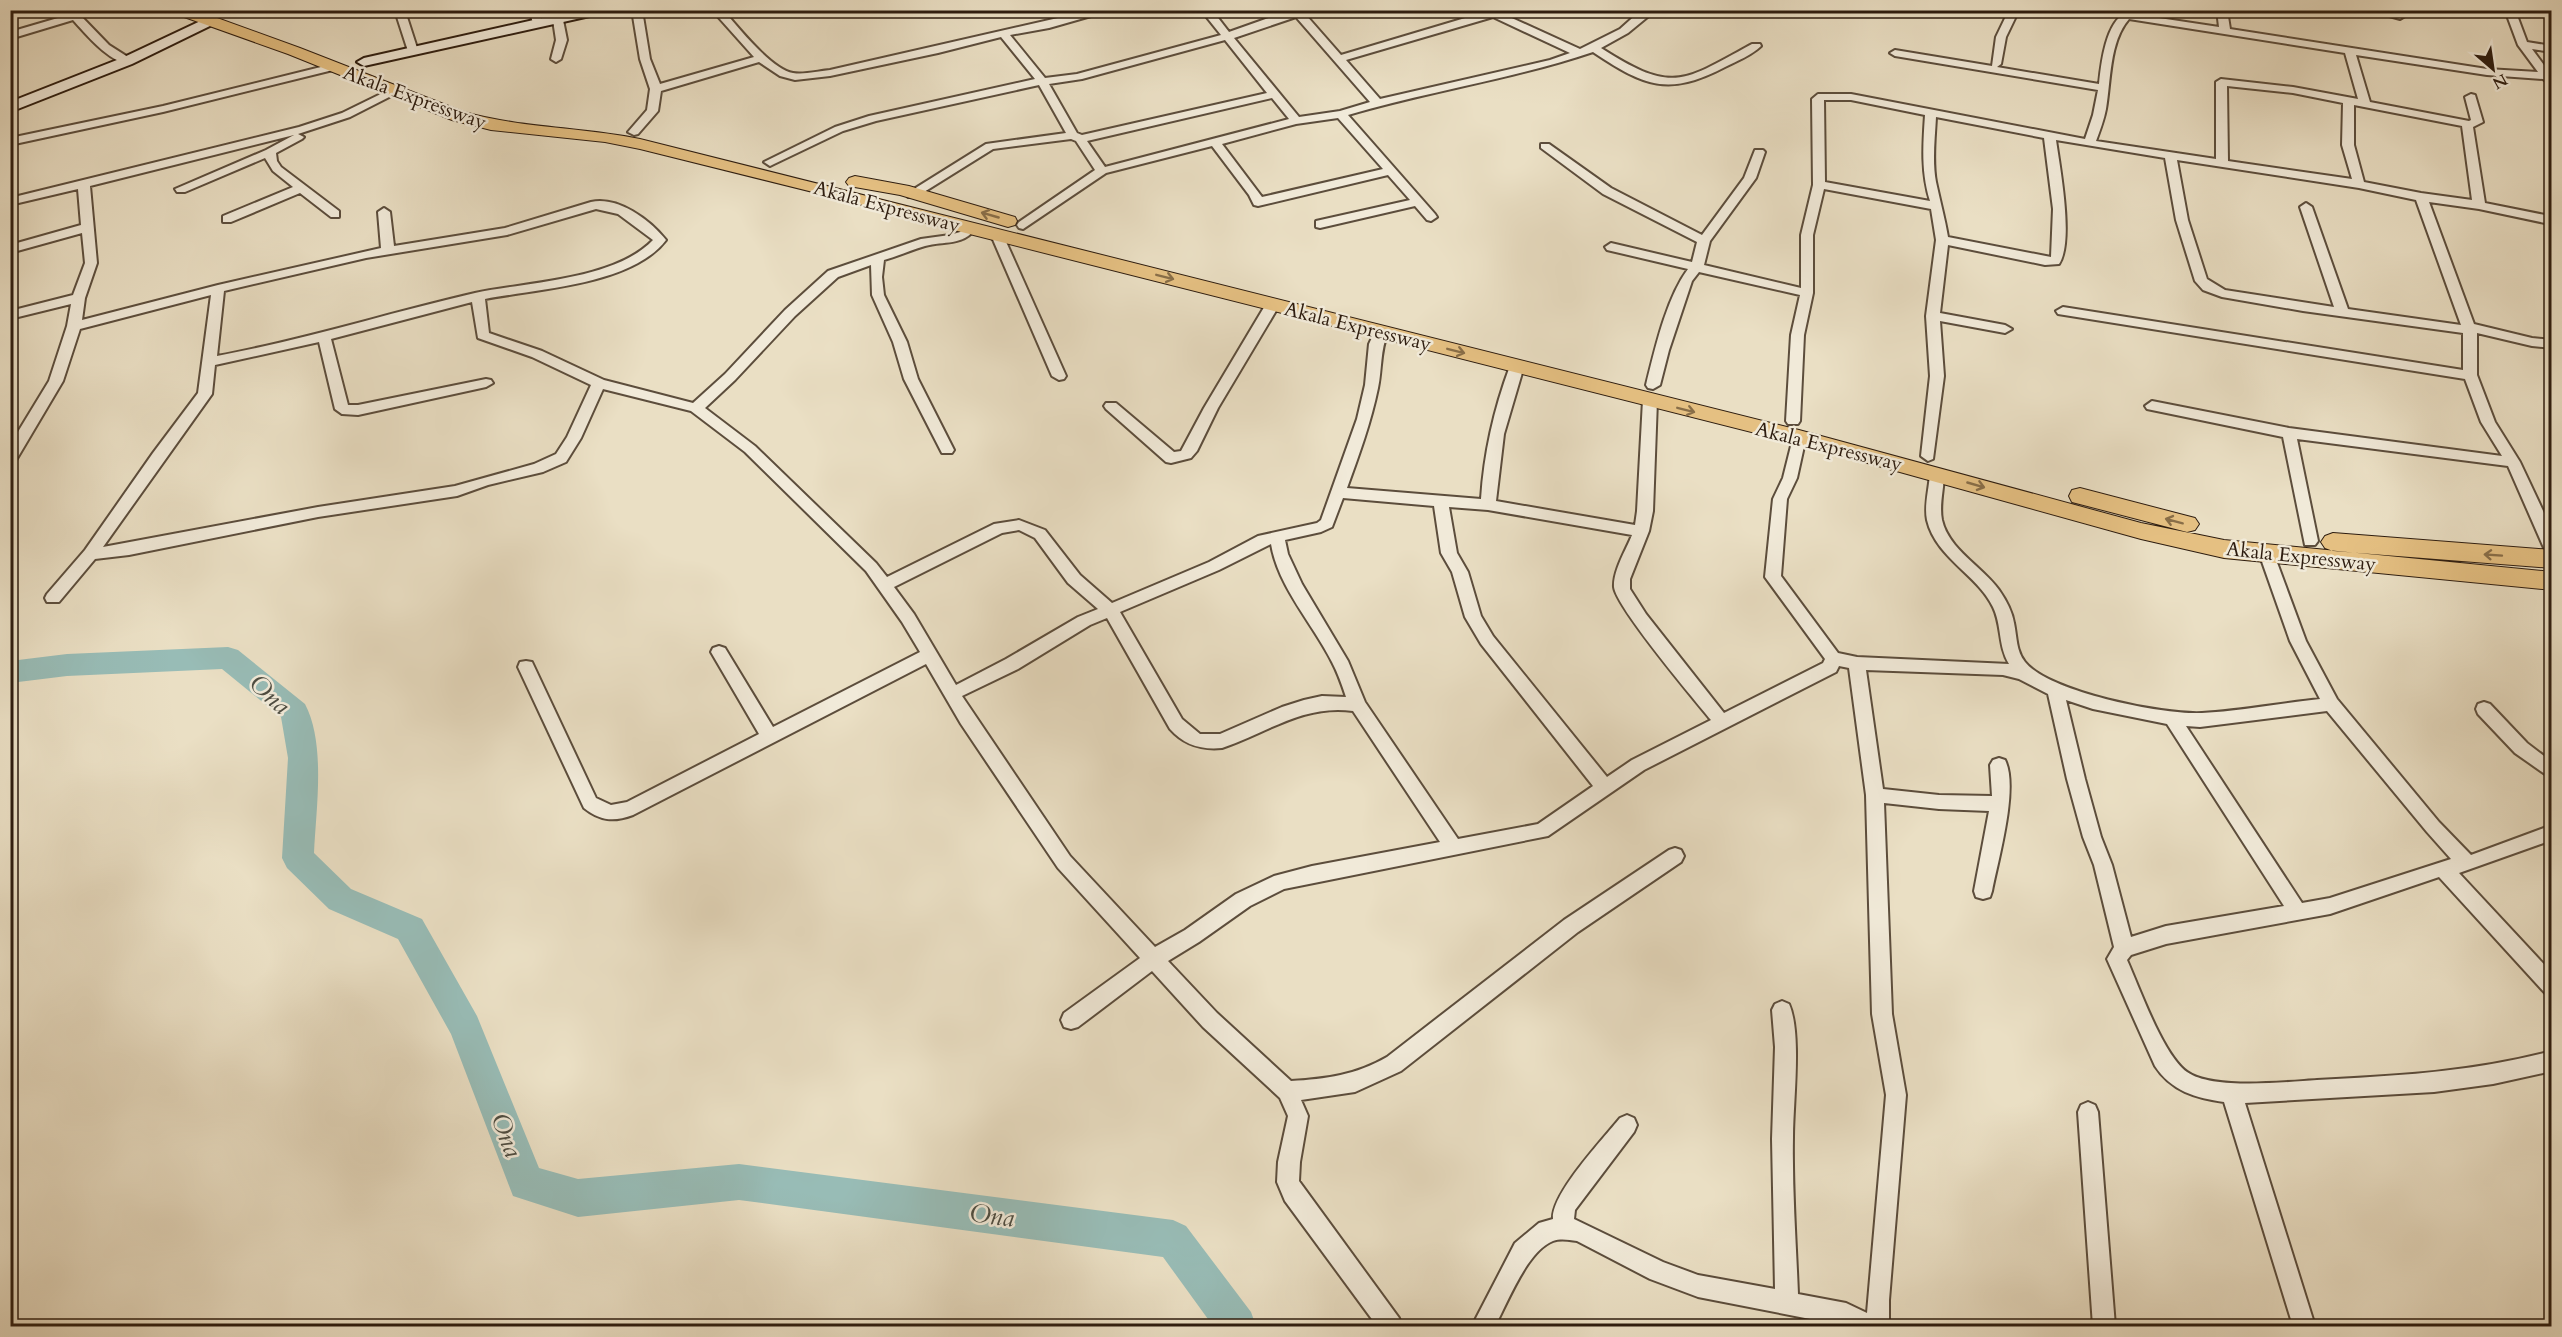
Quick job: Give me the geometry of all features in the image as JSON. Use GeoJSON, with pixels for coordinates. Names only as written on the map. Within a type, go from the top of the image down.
{"type":"FeatureCollection","features":[{"type":"Feature","properties":{"kind":"main road","name":"Akala Expressway"},"geometry":{"type":"LineString","coordinates":[[179,10],[211,16],[363,62],[495,114],[515,119],[634,132],[770,162],[905,198],[937,220],[1518,366],[1651,393]]}},
{"type":"Feature","properties":{"kind":"main road","name":"Akala Expressway"},"geometry":{"type":"LineString","coordinates":[[211,16],[458,116],[490,125],[629,141],[905,198],[954,205],[1125,257],[1160,260],[1651,393],[1933,465],[2229,533],[2552,559]]}},
{"type":"Feature","properties":{"kind":"main road"},"geometry":{"type":"LineString","coordinates":[[937,220],[954,205]]}},
{"type":"Feature","properties":{"kind":"main road","name":"Akala Expressway"},"geometry":{"type":"LineString","coordinates":[[1933,465],[2142,531],[2224,549],[2552,581]]}},
{"type":"Feature","properties":{"kind":"street"},"geometry":{"type":"LineString","coordinates":[[363,62],[413,51],[536,17],[558,20],[599,10]]}},
{"type":"Feature","properties":{"kind":"street"},"geometry":{"type":"LineString","coordinates":[[634,132],[652,111],[656,89],[645,59],[637,10]]}},
{"type":"Feature","properties":{"kind":"street"},"geometry":{"type":"LineString","coordinates":[[717,10],[761,58],[784,74],[795,77],[810,76],[938,50],[1003,33],[1049,26],[1107,10]]}},
{"type":"Feature","properties":{"kind":"street"},"geometry":{"type":"LineString","coordinates":[[1206,10],[1296,121]]}},
{"type":"Feature","properties":{"kind":"street"},"geometry":{"type":"LineString","coordinates":[[1461,10],[1474,20]]}},
{"type":"Feature","properties":{"kind":"street"},"geometry":{"type":"LineString","coordinates":[[1023,225],[1102,171],[1296,121],[1341,114],[1377,103],[1519,71],[1594,48],[1624,31],[1651,10]]}},
{"type":"Feature","properties":{"kind":"street"},"geometry":{"type":"LineString","coordinates":[[1822,10],[1841,10]]}},
{"type":"Feature","properties":{"kind":"street"},"geometry":{"type":"LineString","coordinates":[[1997,67],[2001,37],[2014,10]]}},
{"type":"Feature","properties":{"kind":"street"},"geometry":{"type":"LineString","coordinates":[[2222,10],[2225,31]]}},
{"type":"Feature","properties":{"kind":"street"},"geometry":{"type":"LineString","coordinates":[[2373,10],[2400,16]]}},
{"type":"Feature","properties":{"kind":"street"},"geometry":{"type":"LineString","coordinates":[[2510,10],[2523,45],[2548,80]]}},
{"type":"Feature","properties":{"kind":"street"},"geometry":{"type":"LineString","coordinates":[[770,162],[839,129],[873,118],[1038,79],[1078,77],[1228,36],[1300,11],[1377,103]]}},
{"type":"Feature","properties":{"kind":"street"},"geometry":{"type":"LineString","coordinates":[[1339,59],[1500,12],[1579,53]]}},
{"type":"Feature","properties":{"kind":"street"},"geometry":{"type":"LineString","coordinates":[[10,36],[76,14],[105,47],[128,61]]}},
{"type":"Feature","properties":{"kind":"street"},"geometry":{"type":"LineString","coordinates":[[10,108],[128,61],[211,16]]}},
{"type":"Feature","properties":{"kind":"street"},"geometry":{"type":"LineString","coordinates":[[2090,143],[2100,112],[2107,60],[2121,21],[2126,16],[2548,80]]}},
{"type":"Feature","properties":{"kind":"street"},"geometry":{"type":"LineString","coordinates":[[402,17],[413,51]]}},
{"type":"Feature","properties":{"kind":"street"},"geometry":{"type":"LineString","coordinates":[[556,59],[562,48],[558,20]]}},
{"type":"Feature","properties":{"kind":"street"},"geometry":{"type":"LineString","coordinates":[[1003,33],[1102,171]]}},
{"type":"Feature","properties":{"kind":"street"},"geometry":{"type":"LineString","coordinates":[[2523,45],[2552,49]]}},
{"type":"Feature","properties":{"kind":"street"},"geometry":{"type":"LineString","coordinates":[[1594,48],[1637,75],[1659,83],[1671,84],[1696,78],[1756,46]]}},
{"type":"Feature","properties":{"kind":"street"},"geometry":{"type":"LineString","coordinates":[[2350,51],[2365,103]]}},
{"type":"Feature","properties":{"kind":"street"},"geometry":{"type":"LineString","coordinates":[[1895,53],[1997,67],[2103,88]]}},
{"type":"Feature","properties":{"kind":"street"},"geometry":{"type":"LineString","coordinates":[[656,89],[761,58]]}},
{"type":"Feature","properties":{"kind":"street"},"geometry":{"type":"LineString","coordinates":[[10,142],[163,109],[333,67]]}},
{"type":"Feature","properties":{"kind":"street"},"geometry":{"type":"LineString","coordinates":[[2222,164],[2223,80],[2349,100],[2469,125],[2477,122],[2471,97]]}},
{"type":"Feature","properties":{"kind":"street"},"geometry":{"type":"LineString","coordinates":[[10,202],[303,129],[346,115],[395,90]]}},
{"type":"Feature","properties":{"kind":"street"},"geometry":{"type":"LineString","coordinates":[[905,198],[990,146],[1076,137],[1276,94]]}},
{"type":"Feature","properties":{"kind":"street"},"geometry":{"type":"LineString","coordinates":[[2331,704],[2200,720],[2172,718],[2114,708],[2056,690],[2027,675],[2003,669],[1857,663],[1833,658],[1782,593],[1773,577],[1772,565],[1780,499],[1790,478],[1796,429],[1793,392],[1800,315],[1802,301],[1807,293],[1807,236],[1819,185],[1818,99],[1822,96],[1851,97],[2050,136],[2360,184],[2545,219]]}},
{"type":"Feature","properties":{"kind":"street"},"geometry":{"type":"LineString","coordinates":[[2349,100],[2348,145],[2360,184]]}},
{"type":"Feature","properties":{"kind":"street"},"geometry":{"type":"LineString","coordinates":[[1931,112],[1928,159],[1930,182],[1937,206],[1942,240],[1933,316],[1937,376],[1933,465],[1934,519],[1948,546],[1984,581],[2000,604],[2013,661],[2027,675]]}},
{"type":"Feature","properties":{"kind":"street"},"geometry":{"type":"LineString","coordinates":[[1341,114],[1431,217]]}},
{"type":"Feature","properties":{"kind":"street"},"geometry":{"type":"LineString","coordinates":[[2469,125],[2479,205]]}},
{"type":"Feature","properties":{"kind":"street"},"geometry":{"type":"LineString","coordinates":[[181,189],[270,152],[294,140],[303,129]]}},
{"type":"Feature","properties":{"kind":"street"},"geometry":{"type":"LineString","coordinates":[[1942,240],[2045,261],[2055,261],[2058,256],[2059,209],[2050,136]]}},
{"type":"Feature","properties":{"kind":"street"},"geometry":{"type":"LineString","coordinates":[[1214,141],[1255,194],[1258,202],[1391,171]]}},
{"type":"Feature","properties":{"kind":"street"},"geometry":{"type":"LineString","coordinates":[[1545,146],[1607,191],[1704,241]]}},
{"type":"Feature","properties":{"kind":"street"},"geometry":{"type":"LineString","coordinates":[[270,152],[271,161],[277,169],[335,214]]}},
{"type":"Feature","properties":{"kind":"street"},"geometry":{"type":"LineString","coordinates":[[1721,722],[1626,598],[1622,589],[1622,579],[1641,531],[1645,511],[1651,393],[1662,350],[1686,281],[1696,266],[1704,241],[1750,178],[1759,152]]}},
{"type":"Feature","properties":{"kind":"street"},"geometry":{"type":"LineString","coordinates":[[2170,155],[2182,220],[2201,281],[2208,287],[2222,293],[2343,313],[2469,328],[2532,342],[2552,344]]}},
{"type":"Feature","properties":{"kind":"street"},"geometry":{"type":"LineString","coordinates":[[10,458],[56,381],[91,263],[84,183]]}},
{"type":"Feature","properties":{"kind":"street"},"geometry":{"type":"LineString","coordinates":[[1819,185],[1937,206]]}},
{"type":"Feature","properties":{"kind":"street"},"geometry":{"type":"LineString","coordinates":[[227,219],[301,188]]}},
{"type":"Feature","properties":{"kind":"street"},"geometry":{"type":"LineString","coordinates":[[2421,197],[2469,328],[2470,375],[2488,422],[2513,462],[2552,548]]}},
{"type":"Feature","properties":{"kind":"street"},"geometry":{"type":"LineString","coordinates":[[1320,224],[1418,202]]}},
{"type":"Feature","properties":{"kind":"street"},"geometry":{"type":"LineString","coordinates":[[74,326],[218,289],[388,251],[507,231],[559,214],[607,204],[638,222],[660,240],[656,246],[634,257],[581,279],[477,297],[258,353],[211,361]]}},
{"type":"Feature","properties":{"kind":"street"},"geometry":{"type":"LineString","coordinates":[[2306,207],[2343,313]]}},
{"type":"Feature","properties":{"kind":"street"},"geometry":{"type":"LineString","coordinates":[[384,212],[388,251]]}},
{"type":"Feature","properties":{"kind":"street"},"geometry":{"type":"LineString","coordinates":[[10,249],[88,227]]}},
{"type":"Feature","properties":{"kind":"street"},"geometry":{"type":"LineString","coordinates":[[696,408],[730,377],[790,313],[833,274],[925,242],[958,237],[970,228]]}},
{"type":"Feature","properties":{"kind":"street"},"geometry":{"type":"LineString","coordinates":[[997,235],[1059,376]]}},
{"type":"Feature","properties":{"kind":"street"},"geometry":{"type":"LineString","coordinates":[[1611,247],[1807,293]]}},
{"type":"Feature","properties":{"kind":"street"},"geometry":{"type":"LineString","coordinates":[[878,259],[876,278],[878,295],[900,342],[911,379],[946,450]]}},
{"type":"Feature","properties":{"kind":"street"},"geometry":{"type":"LineString","coordinates":[[53,598],[90,554],[158,456],[205,394],[211,361],[218,289]]}},
{"type":"Feature","properties":{"kind":"street"},"geometry":{"type":"LineString","coordinates":[[477,297],[483,335],[537,354],[599,383],[696,408],[756,455],[855,552],[885,585],[1035,823],[1064,862],[1210,1020],[1287,1091],[1298,1116],[1289,1162],[1288,1182],[1293,1193],[1391,1326]]}},
{"type":"Feature","properties":{"kind":"street"},"geometry":{"type":"LineString","coordinates":[[10,315],[79,298]]}},
{"type":"Feature","properties":{"kind":"street"},"geometry":{"type":"LineString","coordinates":[[1111,406],[1171,458],[1186,455],[1273,304]]}},
{"type":"Feature","properties":{"kind":"street"},"geometry":{"type":"LineString","coordinates":[[2063,311],[2470,375]]}},
{"type":"Feature","properties":{"kind":"street"},"geometry":{"type":"LineString","coordinates":[[1933,316],[2005,329]]}},
{"type":"Feature","properties":{"kind":"street"},"geometry":{"type":"LineString","coordinates":[[952,694],[1012,664],[1068,629],[1277,536],[1320,527],[1327,523],[1364,419],[1372,385],[1376,344],[1381,332]]}},
{"type":"Feature","properties":{"kind":"street"},"geometry":{"type":"LineString","coordinates":[[324,337],[342,409],[358,410],[486,383]]}},
{"type":"Feature","properties":{"kind":"street"},"geometry":{"type":"LineString","coordinates":[[1488,505],[1491,454],[1508,390],[1518,366]]}},
{"type":"Feature","properties":{"kind":"street"},"geometry":{"type":"LineString","coordinates":[[90,554],[129,549],[318,512],[458,491],[485,481],[538,468],[561,458],[574,438],[599,383]]}},
{"type":"Feature","properties":{"kind":"street"},"geometry":{"type":"LineString","coordinates":[[2152,406],[2289,433],[2513,462]]}},
{"type":"Feature","properties":{"kind":"street"},"geometry":{"type":"LineString","coordinates":[[2289,433],[2310,540]]}},
{"type":"Feature","properties":{"kind":"street"},"geometry":{"type":"LineString","coordinates":[[1337,492],[1488,505],[1641,531]]}},
{"type":"Feature","properties":{"kind":"street"},"geometry":{"type":"LineString","coordinates":[[1441,502],[1445,543],[1460,572],[1473,617],[1487,640],[1604,787]]}},
{"type":"Feature","properties":{"kind":"street"},"geometry":{"type":"LineString","coordinates":[[885,585],[999,528],[1019,525],[1040,534],[1090,596],[1112,610],[1176,724],[1192,739],[1212,743],[1222,741],[1282,713],[1309,704],[1332,701],[1358,705]]}},
{"type":"Feature","properties":{"kind":"street"},"geometry":{"type":"LineString","coordinates":[[1277,536],[1280,554],[1295,585],[1340,661],[1358,705],[1454,848]]}},
{"type":"Feature","properties":{"kind":"street"},"geometry":{"type":"LineString","coordinates":[[2267,553],[2298,641],[2331,704],[2433,827],[2468,864]]}},
{"type":"Feature","properties":{"kind":"street"},"geometry":{"type":"LineString","coordinates":[[719,652],[769,736]]}},
{"type":"Feature","properties":{"kind":"street"},"geometry":{"type":"LineString","coordinates":[[526,667],[590,804],[599,811],[609,814],[621,813],[929,655]]}},
{"type":"Feature","properties":{"kind":"street"},"geometry":{"type":"LineString","coordinates":[[1071,1020],[1153,959],[1192,936],[1243,900],[1281,882],[1542,831],[1638,765],[1830,667],[1833,658]]}},
{"type":"Feature","properties":{"kind":"street"},"geometry":{"type":"LineString","coordinates":[[1857,663],[1872,759],[1875,795],[1882,1014],[1896,1095],[1878,1300],[1878,1326]]}},
{"type":"Feature","properties":{"kind":"street"},"geometry":{"type":"LineString","coordinates":[[2056,690],[2070,758],[2092,837],[2108,881],[2124,949]]}},
{"type":"Feature","properties":{"kind":"street"},"geometry":{"type":"LineString","coordinates":[[2484,709],[2521,748],[2552,772]]}},
{"type":"Feature","properties":{"kind":"street"},"geometry":{"type":"LineString","coordinates":[[2172,718],[2298,912]]}},
{"type":"Feature","properties":{"kind":"street"},"geometry":{"type":"LineString","coordinates":[[1983,891],[2002,791],[1999,765]]}},
{"type":"Feature","properties":{"kind":"street"},"geometry":{"type":"LineString","coordinates":[[1875,795],[1939,802],[1999,804]]}},
{"type":"Feature","properties":{"kind":"street"},"geometry":{"type":"LineString","coordinates":[[2552,832],[2468,864],[2442,868],[2330,906],[2166,935],[2124,949],[2117,959],[2162,1059],[2171,1073],[2198,1088],[2231,1091],[2299,1091],[2470,1080],[2552,1061]]}},
{"type":"Feature","properties":{"kind":"street"},"geometry":{"type":"LineString","coordinates":[[1287,1091],[1331,1089],[1373,1077],[1394,1064],[1571,926],[1675,856]]}},
{"type":"Feature","properties":{"kind":"street"},"geometry":{"type":"LineString","coordinates":[[2442,868],[2552,987]]}},
{"type":"Feature","properties":{"kind":"street"},"geometry":{"type":"LineString","coordinates":[[1782,1010],[1785,1047],[1782,1139],[1787,1304]]}},
{"type":"Feature","properties":{"kind":"street"},"geometry":{"type":"LineString","coordinates":[[2231,1091],[2304,1326]]}},
{"type":"Feature","properties":{"kind":"street"},"geometry":{"type":"LineString","coordinates":[[2088,1112],[2104,1326]]}},
{"type":"Feature","properties":{"kind":"street"},"geometry":{"type":"LineString","coordinates":[[1564,1228],[1563,1211],[1567,1202],[1627,1125]]}},
{"type":"Feature","properties":{"kind":"street"},"geometry":{"type":"LineString","coordinates":[[1483,1326],[1523,1251],[1546,1231],[1564,1228],[1579,1231],[1658,1271],[1698,1286],[1846,1314],[1868,1326]]}},
{"type":"Feature","properties":{"kind":"waterway","name":"Ona"},"geometry":{"type":"LineString","coordinates":[[10,672],[67,665],[228,658],[295,712],[303,758],[298,858],[340,899],[410,929],[465,1027],[526,1183],[578,1198],[739,1182],[1173,1239],[1237,1326]]}}]}
